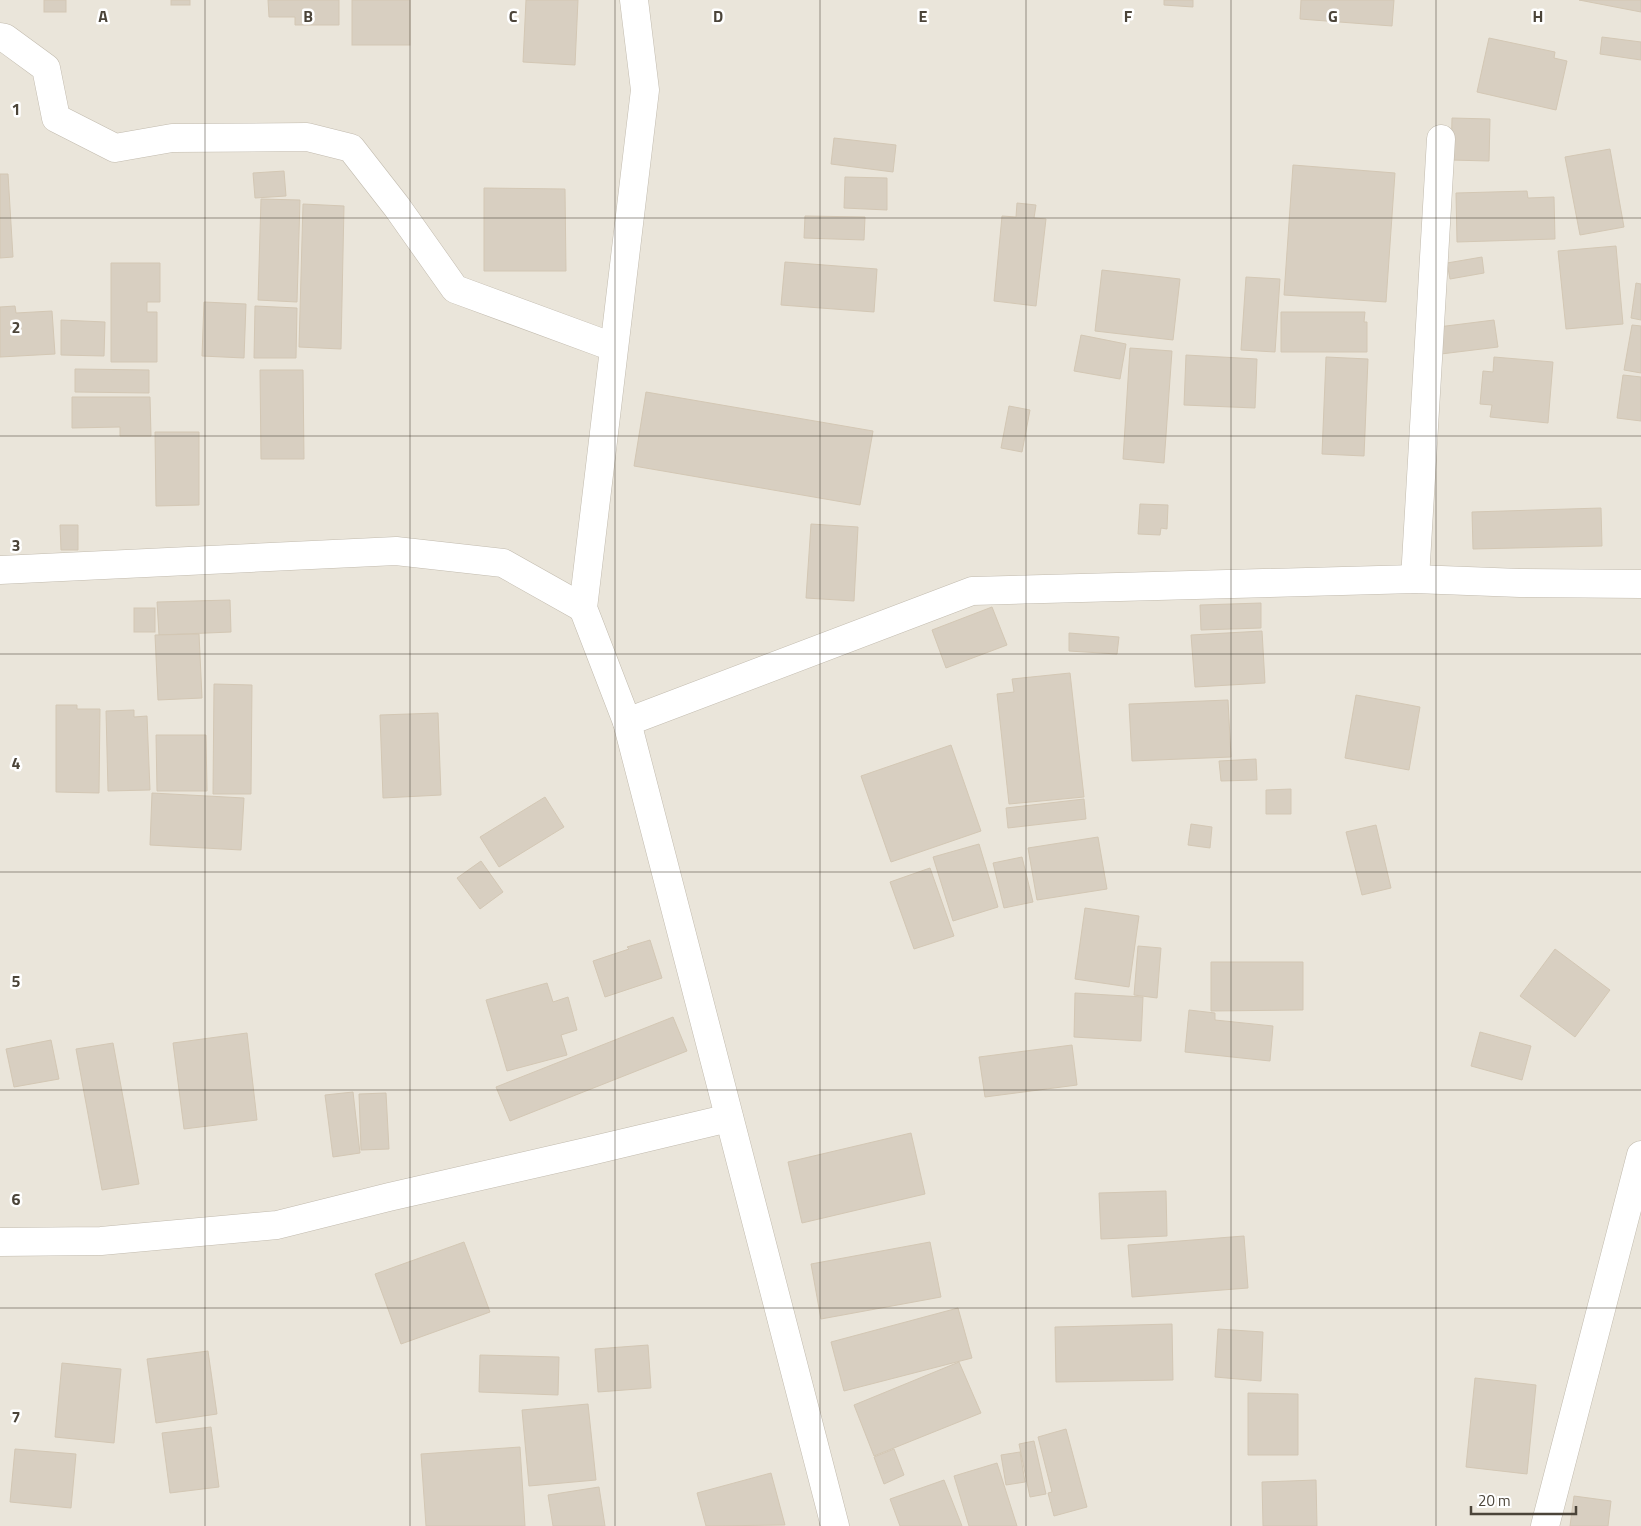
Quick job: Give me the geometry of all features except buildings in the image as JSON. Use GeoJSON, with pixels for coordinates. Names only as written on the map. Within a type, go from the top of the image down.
{"type":"FeatureCollection","features":[{"type":"Feature","properties":{"kind":"street"},"geometry":{"type":"LineString","coordinates":[[634,0],[645,90],[583,608],[627,722],[835,1526]]}},
{"type":"Feature","properties":{"kind":"street"},"geometry":{"type":"LineString","coordinates":[[0,37],[5,38],[46,68],[56,118],[115,148],[172,138],[307,137],[351,148],[397,207],[455,289],[613,347]]}},
{"type":"Feature","properties":{"kind":"street"},"geometry":{"type":"LineString","coordinates":[[1414,579],[1442,139]]}},
{"type":"Feature","properties":{"kind":"street"},"geometry":{"type":"LineString","coordinates":[[0,570],[396,552],[503,563],[583,608]]}},
{"type":"Feature","properties":{"kind":"street"},"geometry":{"type":"LineString","coordinates":[[627,722],[972,590],[1414,579],[1520,583],[1641,584]]}},
{"type":"Feature","properties":{"kind":"street"},"geometry":{"type":"LineString","coordinates":[[0,1242],[101,1241],[277,1226],[389,1197],[729,1118]]}},
{"type":"Feature","properties":{"kind":"street"},"geometry":{"type":"LineString","coordinates":[[1545,1526],[1641,1155]]}},
{"type":"Feature","properties":{"kind":"shaded area"},"geometry":{"type":"Polygon","coordinates":[[[0,0],[1641,0],[1641,1526],[0,1526],[0,0]]]}}]}
